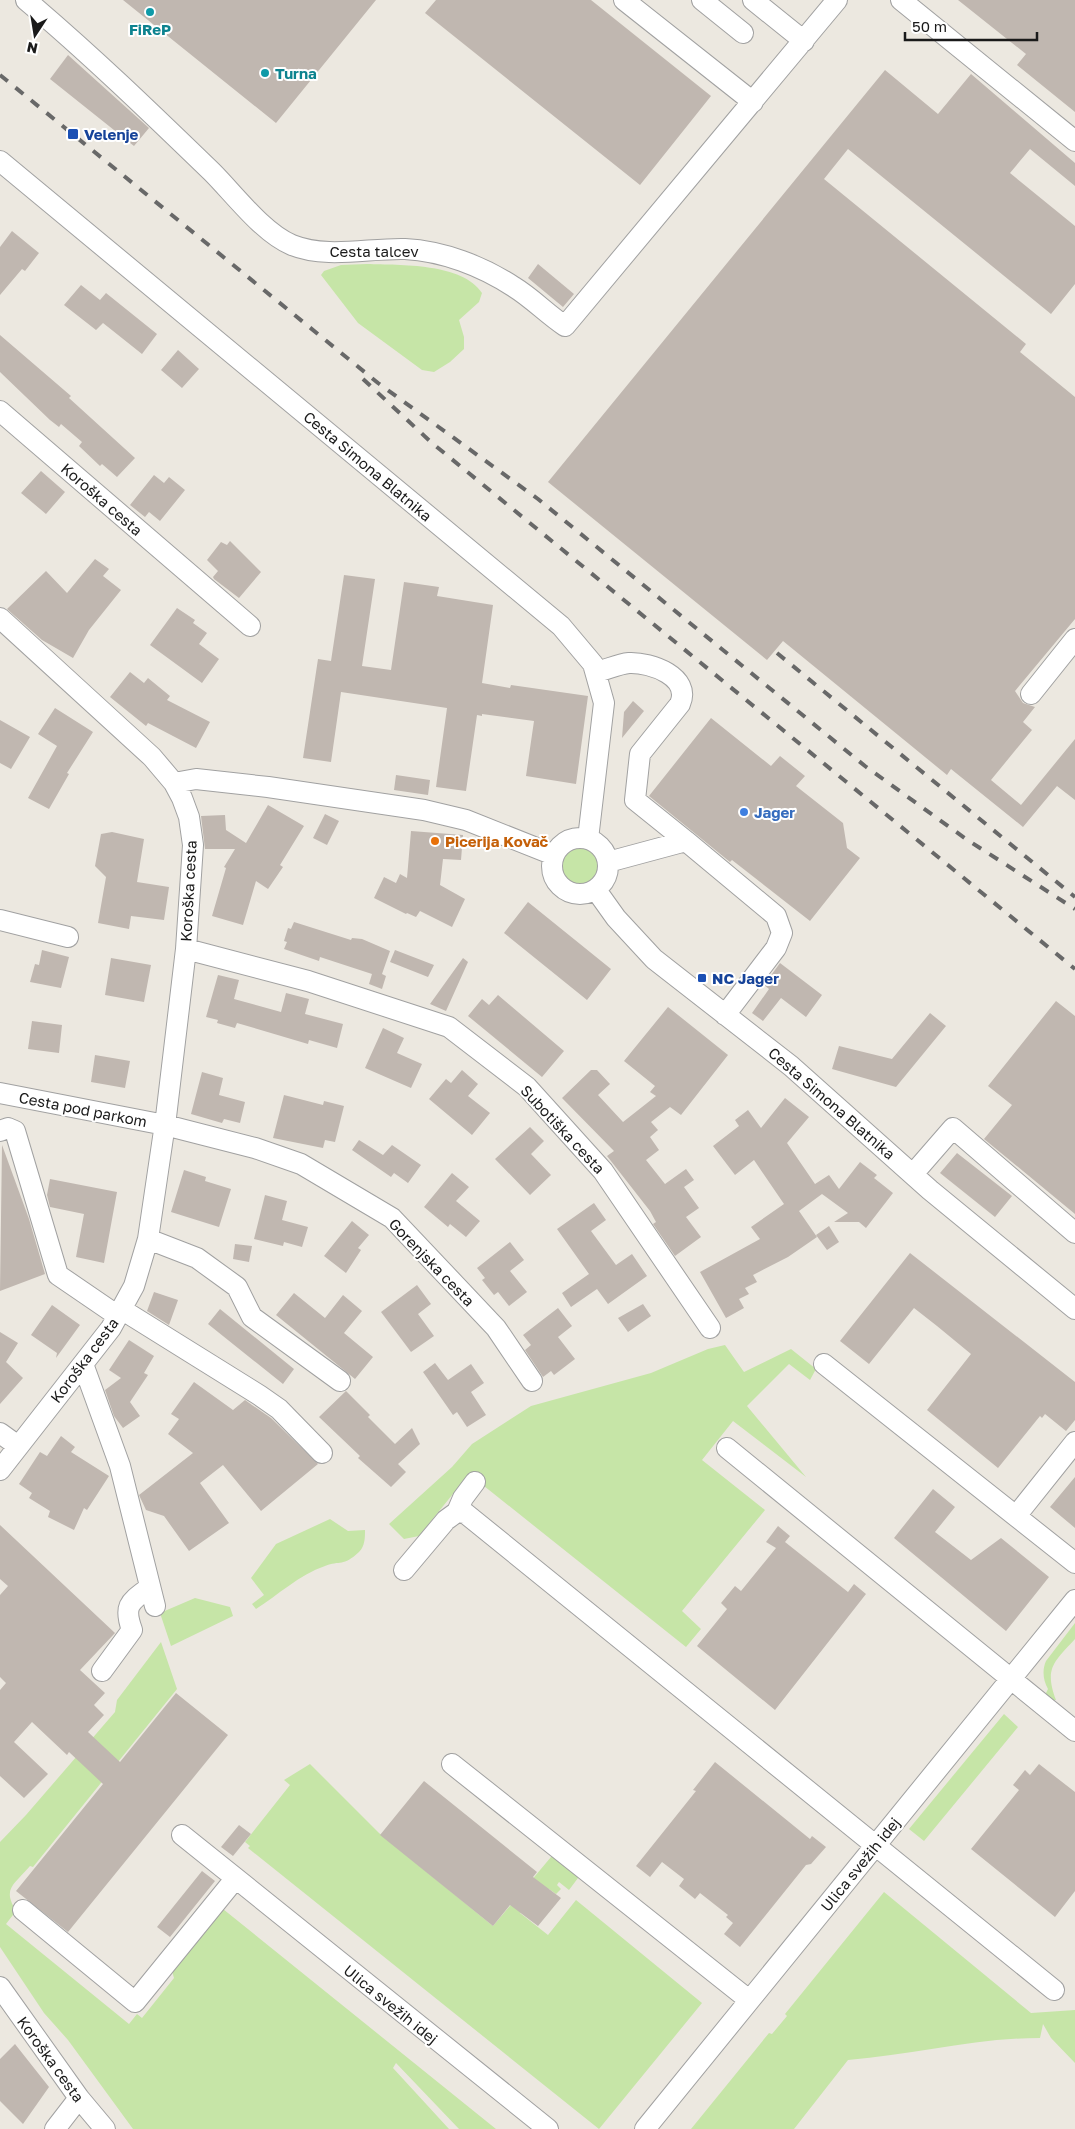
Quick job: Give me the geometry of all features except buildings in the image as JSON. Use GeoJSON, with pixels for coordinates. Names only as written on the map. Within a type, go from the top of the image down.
{"type":"FeatureCollection","features":[{"type":"Feature","properties":{"kind":"street","name":"Cesta talcev"},"geometry":{"type":"LineString","coordinates":[[26,0],[212,172],[268,229],[292,245],[318,251],[406,249],[453,258],[481,268],[515,287],[565,326],[753,102]]}},
{"type":"Feature","properties":{"kind":"street"},"geometry":{"type":"LineString","coordinates":[[624,0],[753,102],[837,0]]}},
{"type":"Feature","properties":{"kind":"street"},"geometry":{"type":"LineString","coordinates":[[702,0],[743,33]]}},
{"type":"Feature","properties":{"kind":"street"},"geometry":{"type":"LineString","coordinates":[[753,0],[804,41]]}},
{"type":"Feature","properties":{"kind":"street"},"geometry":{"type":"LineString","coordinates":[[902,0],[1075,141]]}},
{"type":"Feature","properties":{"kind":"street","name":"Cesta Simona Blatnika"},"geometry":{"type":"LineString","coordinates":[[0,161],[562,626],[593,664],[604,703],[588,839]]}},
{"type":"Feature","properties":{"kind":"street","name":"Koroška cesta"},"geometry":{"type":"LineString","coordinates":[[0,411],[250,626]]}},
{"type":"Feature","properties":{"kind":"street","name":"Koroška cesta"},"geometry":{"type":"LineString","coordinates":[[0,618],[152,757],[174,783],[189,817],[193,845],[186,949],[165,1125],[148,1239],[134,1286],[111,1328],[0,1470]]}},
{"type":"Feature","properties":{"kind":"street"},"geometry":{"type":"LineString","coordinates":[[1031,694],[1075,639]]}},
{"type":"Feature","properties":{"kind":"street"},"geometry":{"type":"LineString","coordinates":[[596,672],[629,663],[646,665],[664,671],[681,686],[683,696],[680,704],[640,754],[635,800],[776,916],[782,933],[776,948],[725,1014]]}},
{"type":"Feature","properties":{"kind":"street"},"geometry":{"type":"LineString","coordinates":[[174,783],[196,779],[268,787],[424,810],[466,820],[554,855]]}},
{"type":"Feature","properties":{"kind":"street"},"geometry":{"type":"LineString","coordinates":[[588,839],[597,844],[604,852],[608,862],[608,873],[604,883],[596,890],[584,895],[572,894],[561,888],[554,879],[551,867],[554,855],[559,846],[568,840],[588,839]]}},
{"type":"Feature","properties":{"kind":"street"},"geometry":{"type":"LineString","coordinates":[[608,862],[686,841]]}},
{"type":"Feature","properties":{"kind":"street","name":"Cesta Simona Blatnika"},"geometry":{"type":"LineString","coordinates":[[596,890],[616,918],[654,959],[791,1066],[913,1174],[1075,1309]]}},
{"type":"Feature","properties":{"kind":"street"},"geometry":{"type":"LineString","coordinates":[[0,920],[68,937]]}},
{"type":"Feature","properties":{"kind":"street","name":"Subotiška cesta"},"geometry":{"type":"LineString","coordinates":[[186,949],[308,981],[449,1027],[527,1087],[603,1171],[710,1328]]}},
{"type":"Feature","properties":{"kind":"street","name":"Cesta pod parkom"},"geometry":{"type":"LineString","coordinates":[[0,1093],[165,1125]]}},
{"type":"Feature","properties":{"kind":"street","name":"Gorenjska cesta"},"geometry":{"type":"LineString","coordinates":[[165,1125],[255,1148],[301,1164],[392,1218],[496,1328],[532,1381]]}},
{"type":"Feature","properties":{"kind":"street"},"geometry":{"type":"LineString","coordinates":[[0,1131],[8,1128],[15,1131],[58,1275],[279,1409],[322,1453]]}},
{"type":"Feature","properties":{"kind":"street"},"geometry":{"type":"LineString","coordinates":[[913,1174],[953,1128],[1075,1233]]}},
{"type":"Feature","properties":{"kind":"street"},"geometry":{"type":"LineString","coordinates":[[148,1239],[197,1258],[237,1287],[252,1318],[340,1381]]}},
{"type":"Feature","properties":{"kind":"street"},"geometry":{"type":"LineString","coordinates":[[83,1364],[120,1466],[155,1606]]}},
{"type":"Feature","properties":{"kind":"street"},"geometry":{"type":"LineString","coordinates":[[824,1364],[1075,1563]]}},
{"type":"Feature","properties":{"kind":"street"},"geometry":{"type":"LineString","coordinates":[[0,1432],[18,1446]]}},
{"type":"Feature","properties":{"kind":"street"},"geometry":{"type":"LineString","coordinates":[[1016,1516],[1075,1442]]}},
{"type":"Feature","properties":{"kind":"street"},"geometry":{"type":"LineString","coordinates":[[726,1448],[1075,1730]]}},
{"type":"Feature","properties":{"kind":"street"},"geometry":{"type":"LineString","coordinates":[[404,1570],[446,1520],[457,1512],[463,1498],[475,1482]]}},
{"type":"Feature","properties":{"kind":"street"},"geometry":{"type":"LineString","coordinates":[[457,1512],[465,1513],[1054,1990]]}},
{"type":"Feature","properties":{"kind":"street"},"geometry":{"type":"LineString","coordinates":[[102,1670],[132,1630],[127,1615],[129,1604],[150,1587]]}},
{"type":"Feature","properties":{"kind":"street","name":"Ulica svežih idej"},"geometry":{"type":"LineString","coordinates":[[645,2129],[1075,1600]]}},
{"type":"Feature","properties":{"kind":"street"},"geometry":{"type":"LineString","coordinates":[[452,1764],[749,2000]]}},
{"type":"Feature","properties":{"kind":"street","name":"Ulica svežih idej"},"geometry":{"type":"LineString","coordinates":[[182,1835],[548,2129]]}},
{"type":"Feature","properties":{"kind":"street"},"geometry":{"type":"LineString","coordinates":[[23,1910],[135,2002],[235,1879]]}},
{"type":"Feature","properties":{"kind":"street","name":"Koroška cesta"},"geometry":{"type":"LineString","coordinates":[[0,1987],[78,2098],[105,2129]]}},
{"type":"Feature","properties":{"kind":"street"},"geometry":{"type":"LineString","coordinates":[[55,2129],[78,2098]]}},
{"type":"Feature","properties":{"kind":"green space"},"geometry":{"type":"Polygon","coordinates":[[[367,264],[430,268],[461,276],[473,283],[482,293],[479,302],[459,320],[464,337],[464,349],[450,362],[434,372],[422,370],[358,323],[321,275],[324,271],[341,265],[367,264]]]}},
{"type":"Feature","properties":{"kind":"green space"},"geometry":{"type":"Polygon","coordinates":[[[584,846],[592,849],[598,855],[601,867],[598,879],[592,885],[576,888],[568,885],[562,879],[559,863],[562,855],[568,849],[584,846]]]}},
{"type":"Feature","properties":{"kind":"green space"},"geometry":{"type":"Polygon","coordinates":[[[725,1345],[744,1372],[791,1349],[816,1369],[810,1380],[789,1364],[747,1406],[806,1477],[733,1421],[702,1460],[765,1510],[682,1611],[701,1629],[686,1647],[469,1474],[419,1536],[404,1539],[389,1524],[452,1467],[472,1444],[531,1406],[651,1373],[708,1349],[725,1345]]]}},
{"type":"Feature","properties":{"kind":"green space"},"geometry":{"type":"Polygon","coordinates":[[[330,1519],[348,1531],[365,1530],[361,1550],[349,1560],[330,1564],[306,1575],[256,1609],[252,1604],[264,1595],[251,1578],[276,1544],[330,1519]]]}},
{"type":"Feature","properties":{"kind":"green space"},"geometry":{"type":"Polygon","coordinates":[[[195,1598],[230,1607],[233,1616],[171,1646],[160,1613],[195,1598]]]}},
{"type":"Feature","properties":{"kind":"green space"},"geometry":{"type":"Polygon","coordinates":[[[1075,1623],[1075,1639],[1053,1666],[1051,1680],[1056,1700],[1050,1700],[1045,1695],[1048,1689],[1044,1675],[1045,1664],[1075,1623]]]}},
{"type":"Feature","properties":{"kind":"green space"},"geometry":{"type":"Polygon","coordinates":[[[161,1642],[177,1689],[33,1867],[30,1866],[12,1887],[10,1897],[16,1911],[6,1924],[129,2024],[137,2014],[142,2018],[174,1978],[172,1971],[223,1909],[496,2129],[459,2129],[396,2063],[393,2068],[449,2129],[133,2129],[68,2040],[44,2013],[0,1947],[0,1842],[26,1815],[115,1712],[117,1700],[161,1642]]]}},
{"type":"Feature","properties":{"kind":"green space"},"geometry":{"type":"Polygon","coordinates":[[[1004,1714],[1018,1727],[924,1841],[909,1829],[1004,1714]]]}},
{"type":"Feature","properties":{"kind":"green space"},"geometry":{"type":"Polygon","coordinates":[[[310,1764],[379,1833],[493,1926],[551,1857],[556,1857],[577,1873],[578,1878],[569,1890],[559,1882],[557,1885],[561,1889],[556,1894],[549,1889],[536,1906],[520,1913],[548,1935],[576,1900],[702,2003],[599,2129],[248,1848],[250,1846],[245,1842],[290,1785],[284,1780],[310,1764]]]}},
{"type":"Feature","properties":{"kind":"green space"},"geometry":{"type":"Polygon","coordinates":[[[884,1892],[1031,2013],[1075,2010],[1075,2063],[1051,2038],[1043,2024],[1040,2038],[992,2041],[848,2060],[794,2129],[691,2129],[769,2033],[772,2034],[787,2016],[785,2014],[884,1892]]]}},
{"type":"Feature","properties":{"kind":"railway"},"geometry":{"type":"LineString","coordinates":[[0,75],[378,383],[538,499],[865,766],[966,839],[1075,909]]}},
{"type":"Feature","properties":{"kind":"railway"},"geometry":{"type":"LineString","coordinates":[[363,379],[432,443],[1075,969]]}},
{"type":"Feature","properties":{"kind":"railway"},"geometry":{"type":"LineString","coordinates":[[777,653],[1075,897]]}},
{"type":"Feature","properties":{"kind":"place","name":"FiReP"},"geometry":{"type":"Point","coordinates":[150,12]}},
{"type":"Feature","properties":{"kind":"place","name":"Turna"},"geometry":{"type":"Point","coordinates":[265,73]}},
{"type":"Feature","properties":{"kind":"place","name":"Velenje"},"geometry":{"type":"Point","coordinates":[73,134]}},
{"type":"Feature","properties":{"kind":"place","name":"Jager"},"geometry":{"type":"Point","coordinates":[744,812]}},
{"type":"Feature","properties":{"kind":"place","name":"Picerija Kovač"},"geometry":{"type":"Point","coordinates":[435,841]}},
{"type":"Feature","properties":{"kind":"place","name":"NC Jager"},"geometry":{"type":"Point","coordinates":[702,978]}}]}
